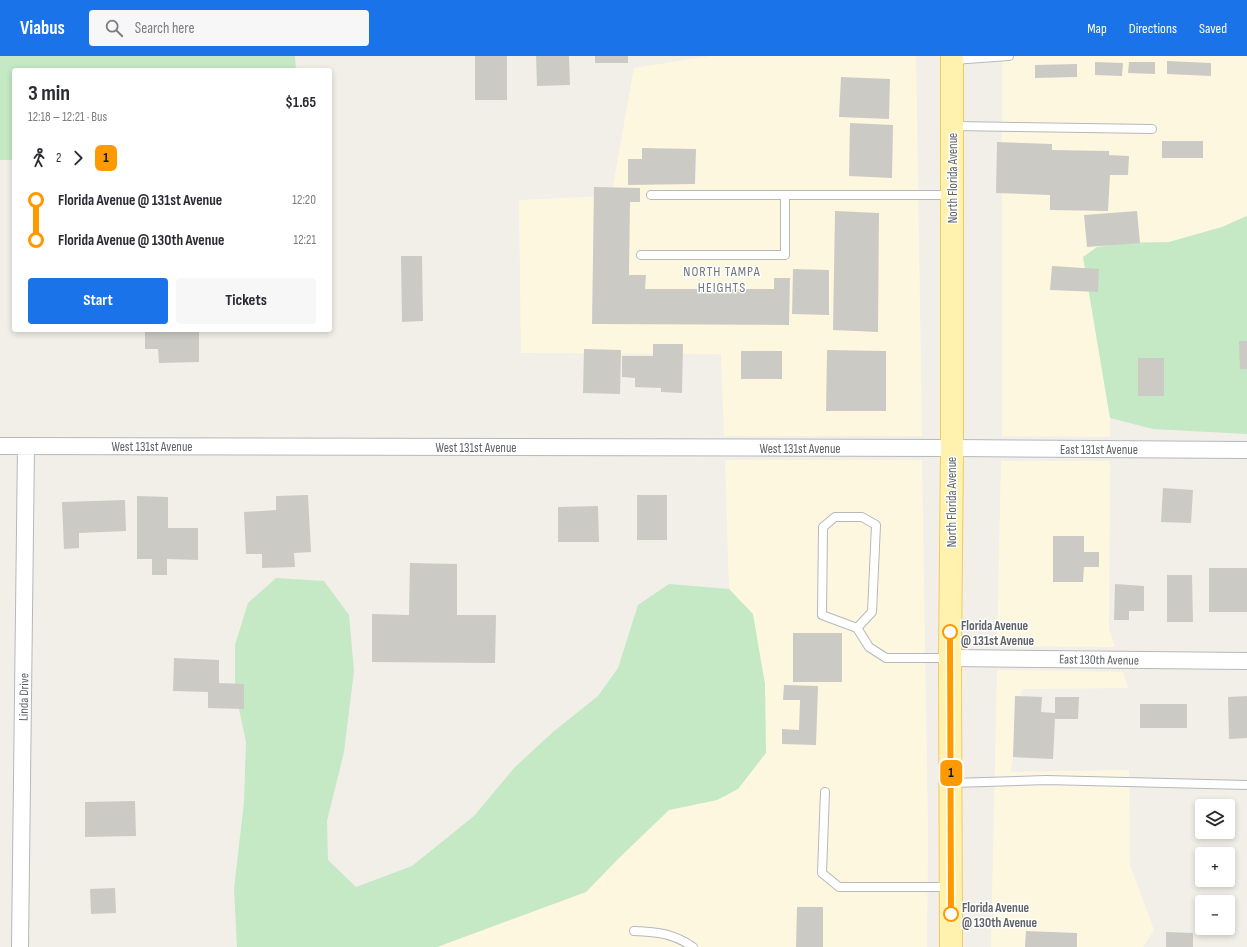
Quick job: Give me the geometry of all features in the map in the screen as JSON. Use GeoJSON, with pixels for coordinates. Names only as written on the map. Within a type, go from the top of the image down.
{"type":"FeatureCollection","features":[{"type":"Feature","properties":{"kind":"main road","name":"North Florida Avenue"},"geometry":{"type":"LineString","coordinates":[[951,947],[950,658],[952,448],[952,58]]}},
{"type":"Feature","properties":{"kind":"street","name":"West 131st Avenue"},"geometry":{"type":"LineString","coordinates":[[0,446],[952,448]]}},
{"type":"Feature","properties":{"kind":"street","name":"Linda Drive"},"geometry":{"type":"LineString","coordinates":[[20,947],[26,446]]}},
{"type":"Feature","properties":{"kind":"street","name":"East 131st Avenue"},"geometry":{"type":"LineString","coordinates":[[952,448],[1247,450]]}},
{"type":"Feature","properties":{"kind":"street","name":"East 130th Avenue"},"geometry":{"type":"LineString","coordinates":[[950,658],[1247,661]]}},
{"type":"Feature","properties":{"kind":"lane"},"geometry":{"type":"LineString","coordinates":[[952,58],[1010,56]]}},
{"type":"Feature","properties":{"kind":"lane"},"geometry":{"type":"LineString","coordinates":[[952,126],[1152,129]]}},
{"type":"Feature","properties":{"kind":"lane"},"geometry":{"type":"LineString","coordinates":[[651,195],[952,195]]}},
{"type":"Feature","properties":{"kind":"lane"},"geometry":{"type":"LineString","coordinates":[[641,255],[785,255],[785,195]]}},
{"type":"Feature","properties":{"kind":"lane"},"geometry":{"type":"LineString","coordinates":[[857,628],[872,612],[876,525],[862,517],[835,517],[823,527],[822,615],[857,628],[869,647],[886,658],[950,658]]}},
{"type":"Feature","properties":{"kind":"lane"},"geometry":{"type":"LineString","coordinates":[[951,783],[1046,780],[1247,785]]}},
{"type":"Feature","properties":{"kind":"lane"},"geometry":{"type":"LineString","coordinates":[[825,792],[822,873],[838,887],[951,887]]}},
{"type":"Feature","properties":{"kind":"lane"},"geometry":{"type":"LineString","coordinates":[[634,931],[664,933],[678,938],[693,947]]}},
{"type":"Feature","properties":{"kind":"shaded area"},"geometry":{"type":"Polygon","coordinates":[[[710,56],[916,56],[922,436],[724,436],[721,354],[521,353],[519,200],[613,196],[613,186],[634,68],[710,56]]]}},
{"type":"Feature","properties":{"kind":"shaded area"},"geometry":{"type":"Polygon","coordinates":[[[1002,56],[1247,56],[1247,216],[1222,227],[1169,242],[1122,243],[1083,257],[1110,418],[1110,437],[1002,436],[1002,56]]]}},
{"type":"Feature","properties":{"kind":"shaded area"},"geometry":{"type":"Polygon","coordinates":[[[725,460],[922,460],[928,833],[927,947],[437,947],[586,892],[669,810],[717,800],[753,615],[729,589],[725,460]]]}},
{"type":"Feature","properties":{"kind":"shaded area"},"geometry":{"type":"Polygon","coordinates":[[[1001,461],[1110,461],[1109,629],[1115,647],[997,646],[1001,461]]]}},
{"type":"Feature","properties":{"kind":"shaded area"},"geometry":{"type":"Polygon","coordinates":[[[997,670],[1123,672],[1128,688],[1022,689],[1011,772],[1129,770],[1130,865],[1154,930],[1143,947],[991,947],[997,670]]]}},
{"type":"Feature","properties":{"kind":"green space"},"geometry":{"type":"Polygon","coordinates":[[[0,56],[295,56],[296,68],[12,68],[12,160],[0,160],[0,56]]]}},
{"type":"Feature","properties":{"kind":"green space"},"geometry":{"type":"Polygon","coordinates":[[[1247,216],[1247,434],[1153,429],[1110,418],[1083,257],[1097,247],[1122,243],[1169,242],[1222,227],[1247,216]]]}},
{"type":"Feature","properties":{"kind":"green space"},"geometry":{"type":"Polygon","coordinates":[[[276,578],[324,581],[349,615],[354,671],[344,752],[327,821],[328,860],[356,887],[412,866],[474,816],[515,767],[553,732],[598,696],[618,668],[638,605],[669,584],[729,589],[753,614],[765,684],[766,753],[738,789],[717,800],[669,810],[586,892],[437,947],[237,947],[234,889],[244,802],[246,742],[235,690],[235,645],[248,603],[276,578]]]}},
{"type":"Feature","properties":{"kind":"building"},"geometry":{"type":"Polygon","coordinates":[[[475,56],[507,56],[507,100],[475,100],[475,56]]]}},
{"type":"Feature","properties":{"kind":"building"},"geometry":{"type":"Polygon","coordinates":[[[536,56],[569,56],[570,85],[537,86],[536,56]]]}},
{"type":"Feature","properties":{"kind":"building"},"geometry":{"type":"Polygon","coordinates":[[[595,56],[628,56],[628,63],[595,63],[595,56]]]}},
{"type":"Feature","properties":{"kind":"building"},"geometry":{"type":"Polygon","coordinates":[[[1167,61],[1211,63],[1211,76],[1167,74],[1167,61]]]}},
{"type":"Feature","properties":{"kind":"building"},"geometry":{"type":"Polygon","coordinates":[[[1095,62],[1123,63],[1122,76],[1095,75],[1095,62]]]}},
{"type":"Feature","properties":{"kind":"building"},"geometry":{"type":"Polygon","coordinates":[[[1129,62],[1155,62],[1155,74],[1128,73],[1129,62]]]}},
{"type":"Feature","properties":{"kind":"building"},"geometry":{"type":"Polygon","coordinates":[[[1077,64],[1077,77],[1035,78],[1035,65],[1077,64]]]}},
{"type":"Feature","properties":{"kind":"building"},"geometry":{"type":"Polygon","coordinates":[[[841,77],[890,79],[889,119],[839,117],[841,77]]]}},
{"type":"Feature","properties":{"kind":"building"},"geometry":{"type":"Polygon","coordinates":[[[850,123],[893,125],[892,178],[849,176],[850,123]]]}},
{"type":"Feature","properties":{"kind":"building"},"geometry":{"type":"Polygon","coordinates":[[[1162,141],[1203,141],[1203,158],[1162,158],[1162,141]]]}},
{"type":"Feature","properties":{"kind":"building"},"geometry":{"type":"Polygon","coordinates":[[[997,142],[1052,144],[1052,150],[1109,151],[1109,155],[1129,156],[1128,175],[1110,175],[1108,211],[1050,210],[1050,195],[996,193],[997,142]]]}},
{"type":"Feature","properties":{"kind":"building"},"geometry":{"type":"Polygon","coordinates":[[[642,148],[696,149],[695,184],[628,185],[628,159],[642,159],[642,148]]]}},
{"type":"Feature","properties":{"kind":"building"},"geometry":{"type":"Polygon","coordinates":[[[594,187],[640,188],[640,202],[630,202],[629,275],[646,275],[645,289],[774,289],[774,278],[790,278],[789,325],[592,324],[594,187]]]}},
{"type":"Feature","properties":{"kind":"building"},"geometry":{"type":"Polygon","coordinates":[[[835,211],[879,213],[878,332],[833,330],[835,211]]]}},
{"type":"Feature","properties":{"kind":"building"},"geometry":{"type":"Polygon","coordinates":[[[1137,211],[1140,243],[1087,247],[1084,215],[1137,211]]]}},
{"type":"Feature","properties":{"kind":"building"},"geometry":{"type":"Polygon","coordinates":[[[401,256],[422,256],[423,321],[402,322],[401,256]]]}},
{"type":"Feature","properties":{"kind":"building"},"geometry":{"type":"Polygon","coordinates":[[[1052,266],[1099,269],[1098,292],[1050,290],[1052,266]]]}},
{"type":"Feature","properties":{"kind":"building"},"geometry":{"type":"Polygon","coordinates":[[[793,269],[829,270],[829,315],[792,314],[793,269]]]}},
{"type":"Feature","properties":{"kind":"building"},"geometry":{"type":"Polygon","coordinates":[[[145,332],[199,332],[199,362],[159,363],[158,349],[145,349],[145,332]]]}},
{"type":"Feature","properties":{"kind":"building"},"geometry":{"type":"Polygon","coordinates":[[[1239,341],[1247,341],[1247,369],[1240,369],[1239,341]]]}},
{"type":"Feature","properties":{"kind":"building"},"geometry":{"type":"Polygon","coordinates":[[[653,344],[683,344],[682,393],[661,392],[661,388],[635,387],[635,378],[622,377],[622,356],[653,356],[653,344]]]}},
{"type":"Feature","properties":{"kind":"building"},"geometry":{"type":"Polygon","coordinates":[[[584,349],[621,350],[620,394],[583,393],[584,349]]]}},
{"type":"Feature","properties":{"kind":"building"},"geometry":{"type":"Polygon","coordinates":[[[827,350],[886,351],[886,411],[826,411],[827,350]]]}},
{"type":"Feature","properties":{"kind":"building"},"geometry":{"type":"Polygon","coordinates":[[[741,351],[782,351],[782,379],[741,379],[741,351]]]}},
{"type":"Feature","properties":{"kind":"building"},"geometry":{"type":"Polygon","coordinates":[[[1138,358],[1164,358],[1164,396],[1138,396],[1138,358]]]}},
{"type":"Feature","properties":{"kind":"building"},"geometry":{"type":"Polygon","coordinates":[[[1163,488],[1193,490],[1191,523],[1161,522],[1163,488]]]}},
{"type":"Feature","properties":{"kind":"building"},"geometry":{"type":"Polygon","coordinates":[[[308,495],[311,552],[294,553],[295,567],[262,568],[262,554],[246,554],[244,512],[276,510],[276,496],[308,495]]]}},
{"type":"Feature","properties":{"kind":"building"},"geometry":{"type":"Polygon","coordinates":[[[637,495],[667,495],[667,540],[637,540],[637,495]]]}},
{"type":"Feature","properties":{"kind":"building"},"geometry":{"type":"Polygon","coordinates":[[[137,496],[168,497],[168,528],[198,528],[198,560],[167,559],[167,575],[152,575],[152,559],[137,559],[137,496]]]}},
{"type":"Feature","properties":{"kind":"building"},"geometry":{"type":"Polygon","coordinates":[[[125,500],[126,531],[79,533],[79,548],[64,549],[62,502],[125,500]]]}},
{"type":"Feature","properties":{"kind":"building"},"geometry":{"type":"Polygon","coordinates":[[[598,506],[599,542],[558,542],[558,507],[598,506]]]}},
{"type":"Feature","properties":{"kind":"building"},"geometry":{"type":"Polygon","coordinates":[[[1053,536],[1084,536],[1084,552],[1099,552],[1099,567],[1084,567],[1083,582],[1053,582],[1053,536]]]}},
{"type":"Feature","properties":{"kind":"building"},"geometry":{"type":"Polygon","coordinates":[[[410,563],[457,564],[457,615],[496,615],[495,663],[372,662],[372,614],[409,615],[410,563]]]}},
{"type":"Feature","properties":{"kind":"building"},"geometry":{"type":"Polygon","coordinates":[[[1209,568],[1247,568],[1247,612],[1209,612],[1209,568]]]}},
{"type":"Feature","properties":{"kind":"building"},"geometry":{"type":"Polygon","coordinates":[[[1167,575],[1192,575],[1193,622],[1167,622],[1167,575]]]}},
{"type":"Feature","properties":{"kind":"building"},"geometry":{"type":"Polygon","coordinates":[[[1115,584],[1144,586],[1144,611],[1129,611],[1129,620],[1114,620],[1115,584]]]}},
{"type":"Feature","properties":{"kind":"building"},"geometry":{"type":"Polygon","coordinates":[[[793,633],[842,633],[842,682],[793,682],[793,633]]]}},
{"type":"Feature","properties":{"kind":"building"},"geometry":{"type":"Polygon","coordinates":[[[174,658],[219,660],[219,683],[244,684],[244,709],[208,708],[208,692],[173,691],[174,658]]]}},
{"type":"Feature","properties":{"kind":"building"},"geometry":{"type":"Polygon","coordinates":[[[784,685],[818,686],[816,745],[782,744],[782,729],[799,730],[800,700],[783,700],[784,685]]]}},
{"type":"Feature","properties":{"kind":"building"},"geometry":{"type":"Polygon","coordinates":[[[1015,696],[1042,697],[1041,712],[1055,713],[1055,697],[1079,697],[1078,719],[1055,719],[1053,759],[1013,757],[1015,696]]]}},
{"type":"Feature","properties":{"kind":"building"},"geometry":{"type":"Polygon","coordinates":[[[1247,696],[1247,738],[1229,739],[1228,697],[1247,696]]]}},
{"type":"Feature","properties":{"kind":"building"},"geometry":{"type":"Polygon","coordinates":[[[1140,704],[1187,704],[1187,728],[1140,728],[1140,704]]]}},
{"type":"Feature","properties":{"kind":"building"},"geometry":{"type":"Polygon","coordinates":[[[135,801],[136,836],[85,837],[85,802],[135,801]]]}},
{"type":"Feature","properties":{"kind":"building"},"geometry":{"type":"Polygon","coordinates":[[[115,888],[116,913],[91,914],[90,889],[115,888]]]}},
{"type":"Feature","properties":{"kind":"building"},"geometry":{"type":"Polygon","coordinates":[[[797,907],[823,907],[823,947],[796,947],[797,907]]]}},
{"type":"Feature","properties":{"kind":"building"},"geometry":{"type":"Polygon","coordinates":[[[1026,931],[1077,933],[1077,947],[1025,947],[1026,931]]]}},
{"type":"Feature","properties":{"kind":"building"},"geometry":{"type":"Polygon","coordinates":[[[1166,932],[1193,933],[1193,947],[1166,947],[1166,932]]]}},
{"type":"Feature","properties":{"kind":"bus line","name":"1"},"geometry":{"type":"LineString","coordinates":[[950,632],[951,914]]}},
{"type":"Feature","properties":{"kind":"place","name":"Florida Avenue @ 131st Avenue"},"geometry":{"type":"Point","coordinates":[950,632]}},
{"type":"Feature","properties":{"kind":"place","name":"Florida Avenue @ 130th Avenue"},"geometry":{"type":"Point","coordinates":[951,914]}},
{"type":"Feature","properties":{"kind":"district","name":"NORTH TAMPA HEIGHTS"},"geometry":{"type":"Point","coordinates":[722,280]}}]}
